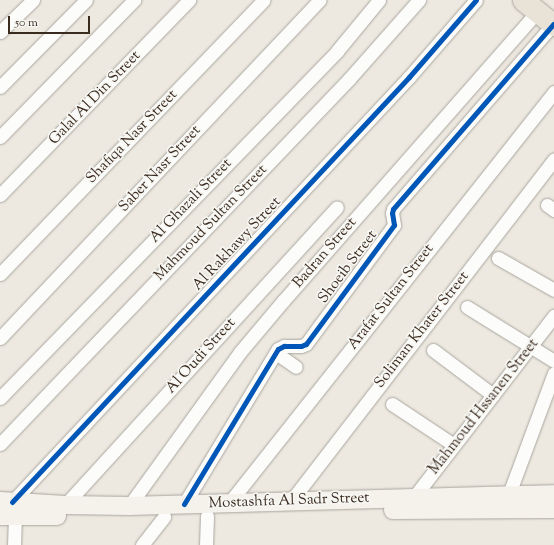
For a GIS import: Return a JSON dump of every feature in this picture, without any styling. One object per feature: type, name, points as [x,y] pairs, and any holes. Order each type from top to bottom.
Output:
[{"type":"main road","name":"Mostashfa Al Sadr Street","points":[[7,509],[65,506],[129,506],[509,494],[554,494]]},
{"type":"main road","name":"Mostashfa Al Sadr Street","points":[[7,509],[164,517],[414,510],[554,509]]},
{"type":"street","points":[[0,32],[33,0]]},
{"type":"street","points":[[0,87],[86,0]]},
{"type":"street","points":[[0,137],[134,0]]},
{"type":"street","name":"Galal Al Din Street","points":[[0,195],[189,0]]},
{"type":"street","name":"Shafiqa Nasr Street","points":[[0,274],[264,0]]},
{"type":"street","name":"Saber Nasr Street","points":[[0,338],[320,0]]},
{"type":"street","name":"Al Ghazali Street","points":[[0,398],[337,51],[379,0]]},
{"type":"street","name":"Mahmoud Sultan Street","points":[[0,444],[349,79],[420,0]]},
{"type":"street","name":"Al Rakhawy Street","points":[[7,509],[409,77],[476,0]]},
{"type":"street","name":"Shoeib Street","points":[[276,353],[281,347],[301,346],[306,344],[394,225],[392,213],[393,209],[542,15]]},
{"type":"street","name":"Badran Street","points":[[129,506],[240,352],[282,301],[542,15]]},
{"type":"street","name":"Arafat Sultan Street","points":[[229,503],[554,92]]},
{"type":"street","name":"Soliman Khater Street","points":[[291,501],[554,160]]},
{"type":"street","name":"Al Oudi Street","points":[[65,506],[337,207]]},
{"type":"street","points":[[498,258],[554,290]]},
{"type":"street","points":[[467,307],[554,360]]},
{"type":"street","name":"Mahmoud Hssanen Street","points":[[414,497],[554,316]]},
{"type":"street","points":[[433,350],[493,395]]},
{"type":"street","points":[[184,504],[276,353],[296,367]]},
{"type":"street","points":[[509,494],[554,373]]},
{"type":"street","points":[[392,404],[454,445]]},
{"type":"street","points":[[7,509],[14,545]]},
{"type":"street","points":[[206,545],[207,516]]},
{"type":"street","points":[[142,545],[164,517]]},
{"type":"cycle path","points":[[12,502],[409,77],[476,0]]},
{"type":"cycle path","points":[[184,504],[278,349],[284,346],[301,346],[306,344],[394,225],[392,213],[393,209],[553,24]]}]
